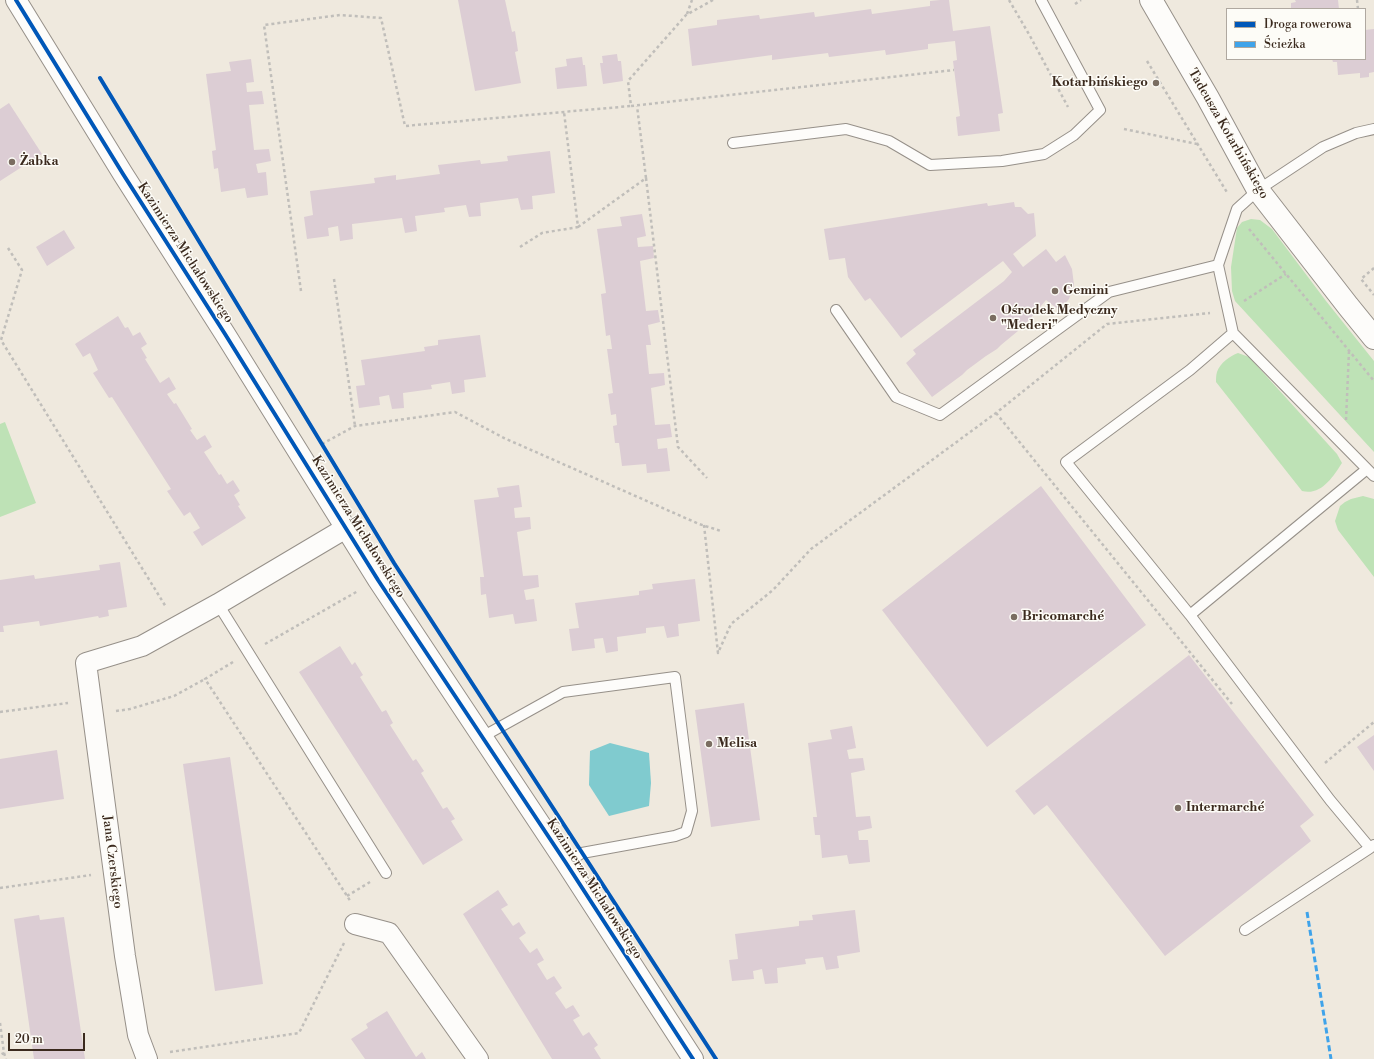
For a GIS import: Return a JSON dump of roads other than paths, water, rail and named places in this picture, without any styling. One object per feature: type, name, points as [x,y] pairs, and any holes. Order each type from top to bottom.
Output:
[{"type":"street","name":"Kazimierza Michałowskiego","points":[[16,0],[123,174],[225,334],[378,580],[566,862],[693,1059]]},
{"type":"street","name":"Tadeusza Kotarbińskiego","points":[[1151,0],[1208,98],[1258,190],[1374,338]]},
{"type":"street","points":[[218,604],[346,528]]},
{"type":"street","name":"Jana Czerskiego","points":[[146,1058],[138,1035],[125,956],[86,663],[142,646],[218,604]]},
{"type":"street","points":[[355,924],[389,933],[478,1059]]},
{"type":"lane","points":[[733,143],[846,129],[888,141],[930,165],[1002,161],[1044,154],[1074,135],[1100,110],[1041,0]]},
{"type":"lane","points":[[1190,615],[1370,473],[1234,333],[1218,265],[1237,209],[1258,190],[1323,146],[1356,133],[1374,129]]},
{"type":"lane","points":[[836,310],[896,397],[940,415],[1109,292],[1218,265]]},
{"type":"lane","points":[[1234,333],[1190,370],[1066,462],[1190,615],[1330,800],[1372,846],[1245,930]]},
{"type":"lane","points":[[218,604],[386,874]]},
{"type":"lane","points":[[482,737],[563,692],[675,677],[692,811],[686,832],[675,836],[582,853],[566,862]]},
{"type":"water","points":[[610,743],[649,753],[651,783],[649,806],[609,816],[589,785],[590,751]]},
{"type":"place","name":"Kotarbińskiego","points":[[1156,83]]},
{"type":"place","name":"Żabka","points":[[12,162]]},
{"type":"place","name":"Gemini","points":[[1055,291]]},
{"type":"place","name":"Ośrodek Medyczny \"Mederi\"","points":[[993,318]]},
{"type":"place","name":"Bricomarché","points":[[1014,617]]},
{"type":"place","name":"Melisa","points":[[709,744]]},
{"type":"place","name":"Intermarché","points":[[1178,808]]}]
